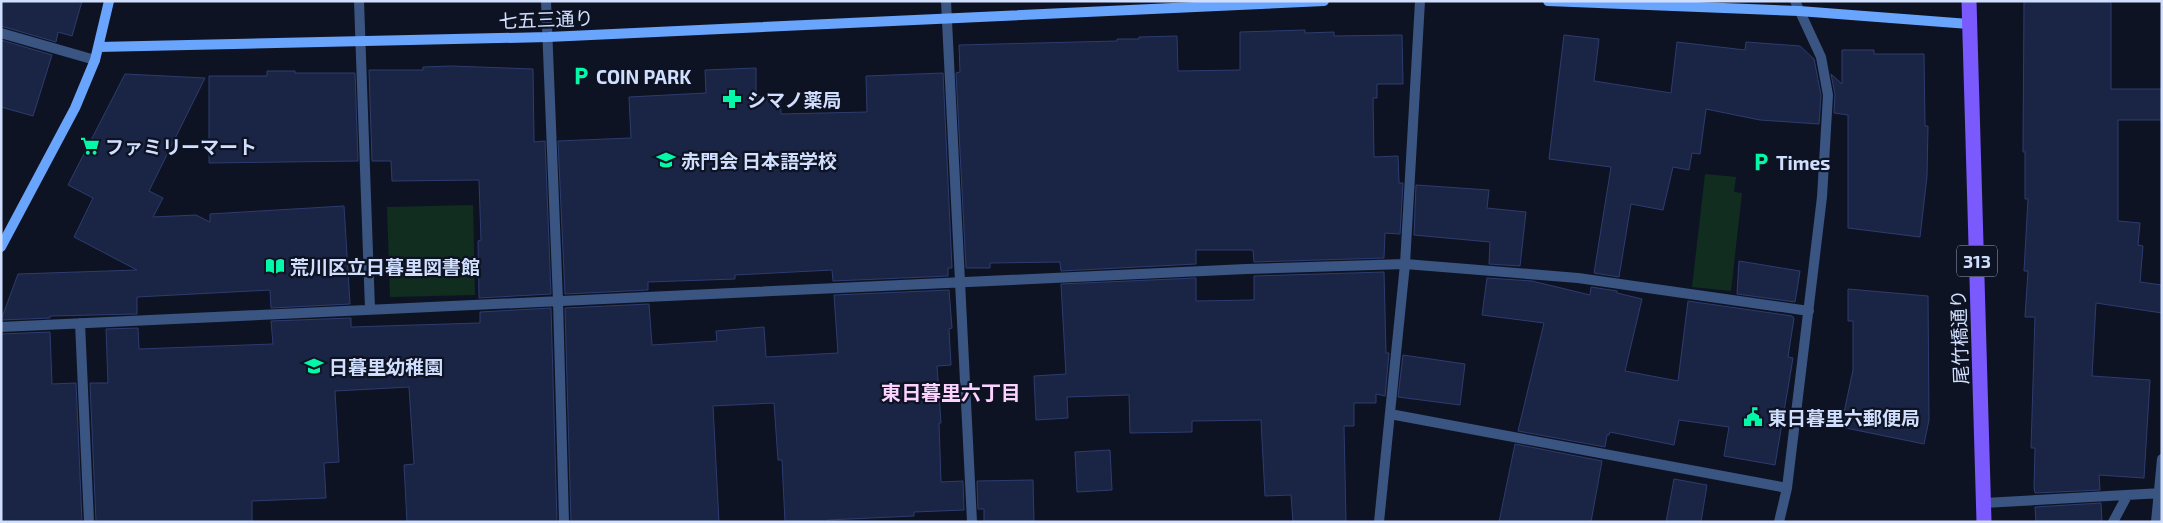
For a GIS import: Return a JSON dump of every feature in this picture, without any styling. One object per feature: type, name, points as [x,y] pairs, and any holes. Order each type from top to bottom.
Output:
[{"type":"main road","name":"尾竹橋通り","points":[[1969,1],[1984,522]]},
{"type":"street","points":[[1,247],[75,108],[95,60],[109,1]]},
{"type":"street","points":[[359,1],[370,309]]},
{"type":"street","points":[[546,1],[558,301],[564,522]]},
{"type":"street","points":[[946,1],[972,522]]},
{"type":"street","name":"七五三通り","points":[[98,47],[548,37],[1324,1]]},
{"type":"street","points":[[1379,522],[1405,264],[1420,1]]},
{"type":"street","points":[[1548,1],[1797,6],[1969,24]]},
{"type":"street","points":[[1779,522],[1787,488],[1822,197],[1827,136],[1828,95],[1821,57],[1797,6]]},
{"type":"street","points":[[1,33],[95,60]]},
{"type":"street","points":[[1,327],[1246,269],[1405,264],[1578,278],[1809,311]]},
{"type":"street","points":[[80,323],[89,522]]},
{"type":"street","points":[[1390,414],[1787,488]]},
{"type":"street","points":[[2156,522],[2162,460]]},
{"type":"street","points":[[1984,503],[2160,493]]},
{"type":"street","points":[[2113,522],[2127,496]]},
{"type":"green space","points":[[1705,174],[1736,177],[1734,192],[1742,193],[1731,291],[1692,287]]},
{"type":"green space","points":[[473,205],[475,295],[390,297],[387,207]]},
{"type":"building","points":[[1,1],[82,1],[72,36],[58,32],[56,42],[1,26]]},
{"type":"building","points":[[2024,1],[2111,1],[2111,89],[2162,89],[2162,120],[2118,120],[2118,221],[2140,223],[2138,245],[2143,246],[2140,282],[2162,285],[2162,313],[2096,303],[2092,376],[2150,380],[2144,478],[2099,475],[2100,490],[2035,493],[2034,488],[2035,448],[2031,448],[2035,317],[2025,317],[2028,271],[2024,271],[2028,199],[2025,199],[2025,152],[2023,152]]},
{"type":"building","points":[[1305,30],[1305,33],[1334,32],[1334,36],[1402,35],[1403,84],[1377,84],[1377,98],[1373,98],[1374,157],[1398,156],[1399,183],[1403,183],[1400,234],[1385,233],[1384,258],[1254,262],[1253,250],[1196,250],[1196,264],[1061,271],[1060,262],[990,263],[990,268],[966,268],[956,73],[960,72],[959,45],[1117,41],[1117,39],[1139,39],[1139,37],[1177,36],[1178,71],[1240,70],[1240,32]]},
{"type":"building","points":[[1564,35],[1599,39],[1594,81],[1671,93],[1677,42],[1745,50],[1746,42],[1800,46],[1814,59],[1821,95],[1819,124],[1760,120],[1706,109],[1700,154],[1692,153],[1689,170],[1673,167],[1663,210],[1631,204],[1619,277],[1594,273],[1611,167],[1549,159]]},
{"type":"building","points":[[1,40],[52,55],[33,116],[1,107]]},
{"type":"building","points":[[1842,50],[1874,50],[1874,54],[1924,54],[1925,126],[1928,126],[1927,176],[1920,237],[1848,228],[1848,115],[1834,113],[1835,94],[1831,74],[1842,84]]},
{"type":"building","points":[[452,66],[533,69],[534,142],[545,141],[551,294],[479,298],[478,241],[481,240],[479,180],[392,181],[391,161],[372,161],[369,70],[423,70],[423,67]]},
{"type":"building","points":[[756,68],[756,97],[780,96],[781,114],[867,112],[866,76],[943,73],[952,268],[948,268],[948,276],[833,281],[832,270],[735,275],[735,279],[648,282],[648,290],[565,294],[558,141],[631,138],[629,97],[706,93],[705,70]]},
{"type":"building","points":[[267,71],[355,73],[358,161],[209,163],[209,76],[267,76]]},
{"type":"building","points":[[125,74],[205,78],[149,191],[163,198],[153,217],[196,215],[210,222],[210,214],[344,206],[350,304],[271,308],[270,290],[137,297],[137,314],[50,316],[50,318],[1,320],[18,274],[137,270],[74,237],[93,198],[68,185]]},
{"type":"building","points":[[1416,185],[1489,190],[1487,208],[1526,212],[1520,266],[1489,264],[1490,242],[1414,235]]},
{"type":"building","points":[[1739,261],[1800,271],[1795,302],[1737,294]]},
{"type":"building","points":[[1384,272],[1386,353],[1389,353],[1385,396],[1376,394],[1376,403],[1354,403],[1354,426],[1344,426],[1346,522],[1293,522],[1291,495],[1265,496],[1261,420],[1192,421],[1192,432],[1130,433],[1129,395],[1067,397],[1068,418],[1036,420],[1034,376],[1066,374],[1061,284],[1196,278],[1196,301],[1254,300],[1254,276]]},
{"type":"building","points":[[1487,278],[1532,281],[1590,295],[1591,287],[1617,291],[1617,293],[1642,299],[1625,371],[1678,381],[1688,301],[1792,316],[1794,318],[1788,357],[1793,358],[1775,465],[1724,456],[1729,427],[1679,420],[1674,445],[1610,432],[1607,435],[1605,447],[1518,431],[1544,323],[1482,315]]},
{"type":"building","points":[[1848,289],[1928,296],[1929,420],[1924,444],[1841,427],[1853,370],[1853,321],[1848,321]]},
{"type":"building","points":[[949,290],[952,328],[949,329],[951,365],[937,366],[941,423],[939,423],[941,482],[963,481],[964,510],[914,512],[914,516],[828,520],[828,522],[785,522],[782,460],[778,460],[774,403],[713,406],[719,522],[571,522],[565,308],[649,304],[652,345],[717,341],[716,331],[764,327],[766,357],[838,353],[834,295]]},
{"type":"building","points":[[551,308],[557,522],[407,522],[404,465],[414,464],[409,387],[335,391],[339,462],[324,463],[326,498],[252,501],[252,522],[96,522],[90,383],[108,383],[106,329],[138,328],[139,349],[273,344],[271,321],[351,318],[351,327],[480,323],[480,312]]},
{"type":"building","points":[[50,332],[52,384],[76,383],[82,522],[1,522],[1,334]]},
{"type":"building","points":[[1403,355],[1465,364],[1460,405],[1398,397]]},
{"type":"building","points":[[1515,444],[1602,461],[1591,522],[1499,522]]},
{"type":"building","points":[[1110,450],[1112,490],[1077,492],[1075,452]]},
{"type":"building","points":[[1674,479],[1707,485],[1701,522],[1666,522]]},
{"type":"building","points":[[1033,480],[1034,522],[984,522],[984,509],[978,509],[977,481]]},
{"type":"building","points":[[2101,503],[2102,522],[2036,522],[2035,507]]},
{"type":"place","name":"COIN PARK","points":[[581,76]]},
{"type":"place","name":"シマノ薬局","points":[[732,99]]},
{"type":"place","name":"ファミリーマート","points":[[90,146]]},
{"type":"place","name":"赤門会 日本語学校","points":[[666,160]]},
{"type":"place","name":"Times","points":[[1761,162]]},
{"type":"place","name":"荒川区立日暮里図書館","points":[[275,266]]},
{"type":"place","name":"日暮里幼稚園","points":[[314,366]]},
{"type":"place","name":"東日暮里六郵便局","points":[[1753,417]]},
{"type":"district","name":"東日暮里六丁目","points":[[951,392]]}]
